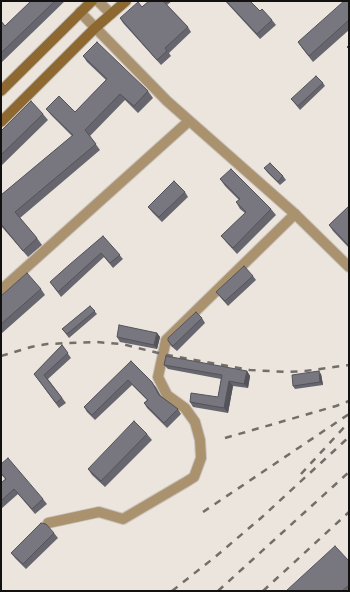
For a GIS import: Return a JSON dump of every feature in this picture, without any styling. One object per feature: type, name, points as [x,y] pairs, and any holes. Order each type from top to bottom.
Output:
[{"type":"main road","points":[[1,91],[92,1]]},
{"type":"main road","points":[[1,122],[95,28],[126,1]]},
{"type":"street","points":[[98,1],[111,14]]},
{"type":"street","points":[[80,12],[148,83],[295,214],[349,268]]},
{"type":"street","points":[[1,290],[189,121]]},
{"type":"street","points":[[48,523],[99,512],[123,519],[194,477],[201,458],[200,440],[195,422],[185,408],[167,395],[158,377],[166,340],[295,214]]},
{"type":"building","points":[[31,1],[55,1],[1,53],[1,21],[5,26]]},
{"type":"building","points":[[149,1],[163,1],[188,27],[165,48],[167,51],[157,60],[120,18],[138,2],[142,7]]},
{"type":"building","points":[[226,1],[250,1],[260,11],[262,9],[272,20],[257,34]]},
{"type":"building","points":[[344,1],[349,1],[349,20],[309,56],[298,42]]},
{"type":"building","points":[[97,42],[148,91],[134,106],[120,94],[85,130],[96,144],[15,212],[37,238],[23,251],[1,224],[1,195],[73,135],[46,109],[59,96],[75,112],[107,79],[83,56]]},
{"type":"building","points":[[316,76],[323,83],[298,106],[291,99]]},
{"type":"building","points":[[31,101],[43,114],[1,155],[1,131]]},
{"type":"building","points":[[270,163],[283,176],[278,182],[264,168]]},
{"type":"building","points":[[231,169],[271,209],[233,248],[221,236],[246,212],[236,202],[240,199],[220,179]]},
{"type":"building","points":[[174,181],[185,192],[159,217],[148,207]]},
{"type":"building","points":[[349,206],[349,246],[329,225]]},
{"type":"building","points":[[103,236],[120,255],[110,263],[101,253],[58,292],[50,282]]},
{"type":"building","points":[[244,266],[253,276],[225,301],[216,292]]},
{"type":"building","points":[[27,273],[41,289],[1,324],[1,296]]},
{"type":"building","points":[[90,306],[95,311],[67,334],[62,329]]},
{"type":"building","points":[[196,312],[202,318],[173,346],[168,341],[168,338]]},
{"type":"building","points":[[119,325],[157,333],[154,345],[117,337]]},
{"type":"building","points":[[62,345],[68,353],[44,375],[62,398],[56,403],[34,374]]},
{"type":"building","points":[[166,356],[247,371],[244,384],[229,381],[224,408],[190,402],[191,393],[218,397],[222,375],[164,365]]},
{"type":"building","points":[[131,361],[152,382],[159,395],[178,409],[164,423],[144,403],[148,400],[128,380],[92,415],[84,407]]},
{"type":"building","points":[[319,371],[320,382],[293,386],[292,375]]},
{"type":"building","points":[[134,421],[147,434],[101,481],[88,469]]},
{"type":"building","points":[[8,458],[43,499],[32,509],[14,489],[1,501],[1,483],[6,479],[1,473],[1,464]]},
{"type":"building","points":[[41,523],[46,524],[54,533],[23,564],[11,553]]},
{"type":"building","points":[[335,546],[349,561],[349,585],[342,591],[286,591]]},
{"type":"railway","points":[[1,356],[47,344],[96,342],[122,344],[162,354],[250,370],[286,372],[349,365]]},
{"type":"railway","points":[[225,438],[349,401]]},
{"type":"railway","points":[[203,512],[349,414]]},
{"type":"railway","points":[[301,474],[349,422]]},
{"type":"railway","points":[[172,591],[261,518],[349,437]]},
{"type":"railway","points":[[218,591],[349,472]]},
{"type":"railway","points":[[263,591],[349,512]]}]
